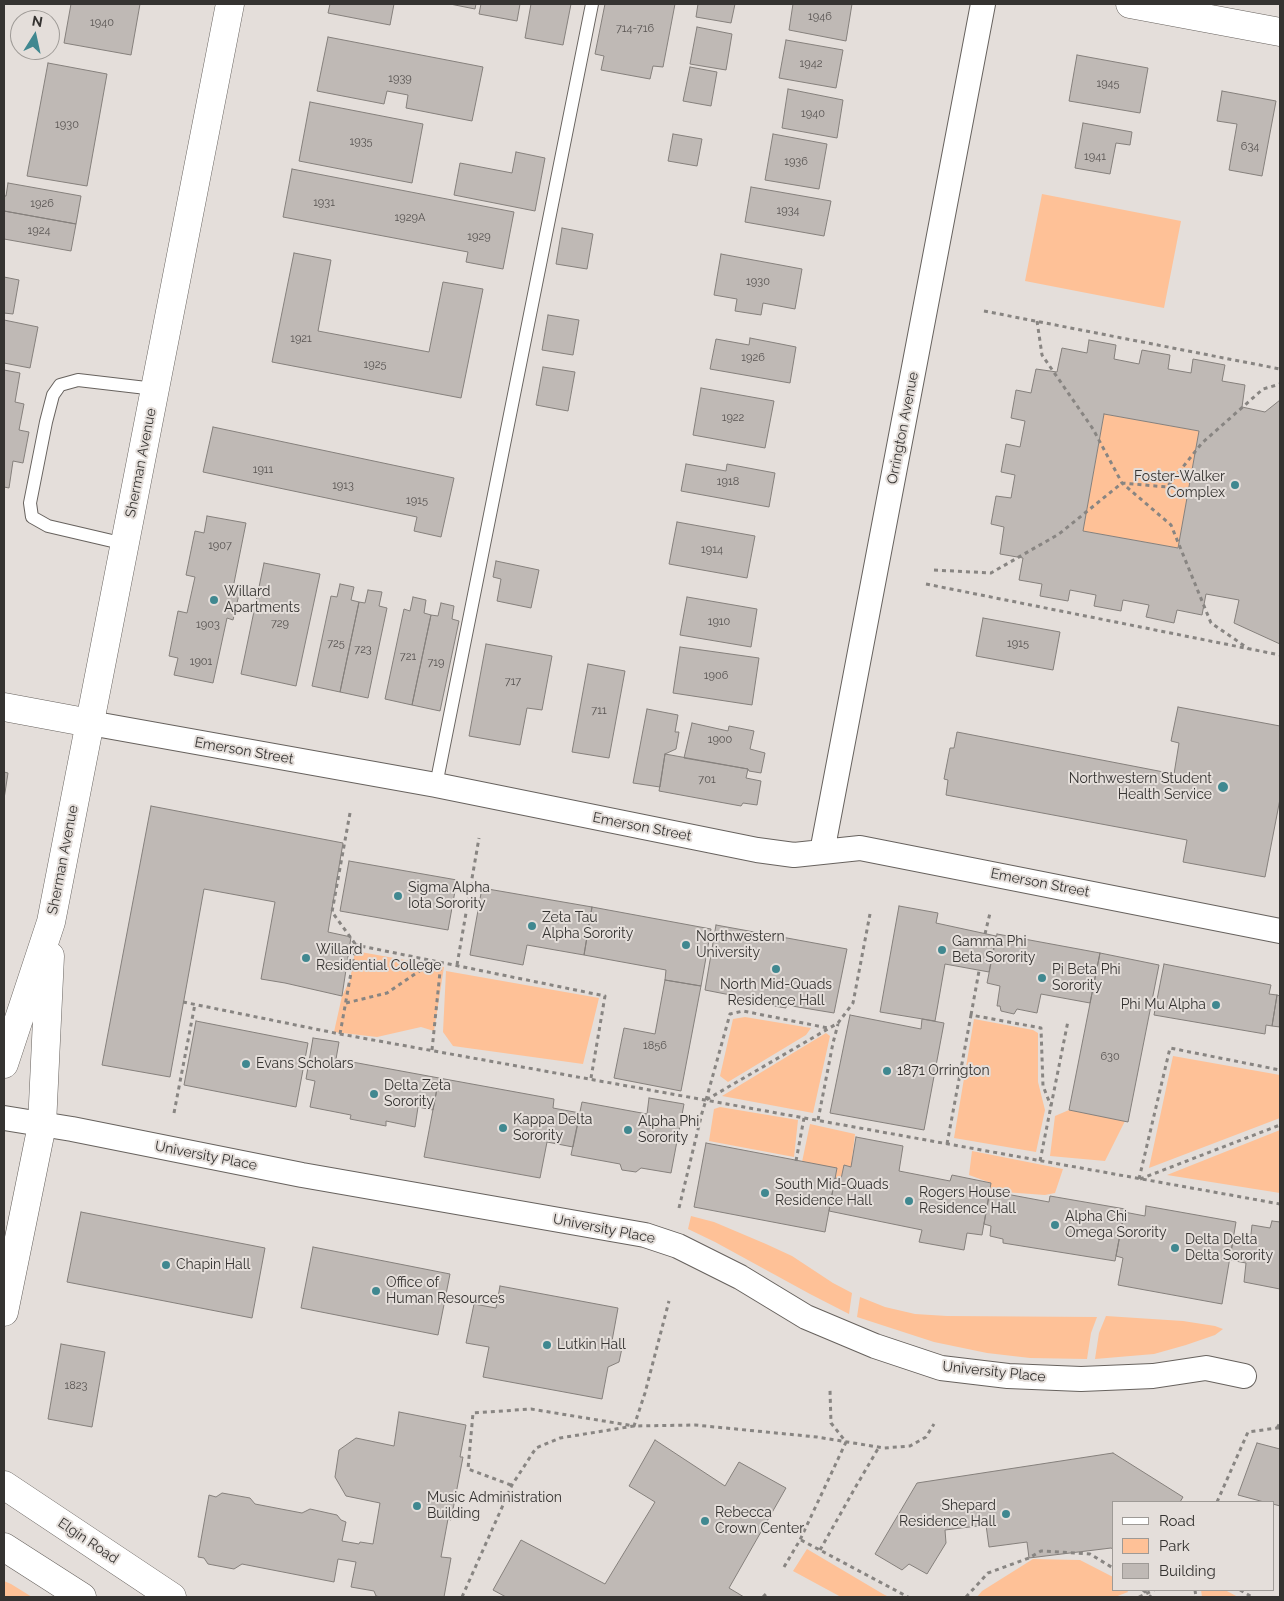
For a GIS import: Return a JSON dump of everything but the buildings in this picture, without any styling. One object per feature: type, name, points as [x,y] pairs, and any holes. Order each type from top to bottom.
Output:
[{"type":"street","name":"Sherman Avenue","points":[[4,1064],[51,922],[230,4]]},
{"type":"street","name":"Orrington Avenue","points":[[822,852],[984,4]]},
{"type":"street","points":[[1130,4],[1280,32]]},
{"type":"street","name":"Emerson Street","points":[[4,707],[436,785],[757,850],[794,855],[860,848],[1280,931]]},
{"type":"street","name":"Sherman Avenue","points":[[4,1312],[42,1125],[51,922]]},
{"type":"street","name":"University Place","points":[[4,1118],[72,1129],[302,1174],[645,1235],[678,1246],[731,1273],[806,1317],[875,1346],[941,1368],[1008,1376],[1081,1379],[1153,1376],[1206,1368],[1244,1376]]},
{"type":"street","name":"Elgin Road","points":[[4,1485],[172,1597]]},
{"type":"street","points":[[4,1547],[82,1597]]},
{"type":"lane","points":[[436,785],[592,4]]},
{"type":"lane","points":[[125,544],[48,526],[32,516],[30,503],[46,422],[53,395],[60,385],[78,380],[155,389]]},
{"type":"path","points":[[984,311],[1280,369]]},
{"type":"path","points":[[1037,321],[1042,355],[1092,429],[1122,483],[1171,525],[1211,623],[1249,649]]},
{"type":"path","points":[[934,570],[991,573],[1059,534],[1122,483],[1167,488],[1202,443],[1263,390],[1280,384]]},
{"type":"path","points":[[926,584],[1280,655]]},
{"type":"path","points":[[350,813],[332,912],[356,945],[605,996],[591,1078]]},
{"type":"path","points":[[456,966],[479,838]]},
{"type":"path","points":[[985,934],[990,913]]},
{"type":"path","points":[[706,1100],[838,1023],[853,1003],[870,914]]},
{"type":"path","points":[[340,1034],[356,945]]},
{"type":"path","points":[[346,1003],[387,993],[434,961]]},
{"type":"path","points":[[432,1050],[440,962]]},
{"type":"path","points":[[947,1144],[979,970]]},
{"type":"path","points":[[184,1002],[340,1034],[1280,1204]]},
{"type":"path","points":[[174,1113],[195,1004]]},
{"type":"path","points":[[679,1208],[702,1114],[730,1014],[743,1011],[829,1029]]},
{"type":"path","points":[[972,1015],[1041,1028],[1043,1086],[1051,1106]]},
{"type":"path","points":[[1040,1161],[1068,1021]]},
{"type":"path","points":[[818,1120],[838,1023]]},
{"type":"path","points":[[1139,1179],[1170,1048],[1280,1070]]},
{"type":"path","points":[[796,1160],[804,1118]]},
{"type":"path","points":[[1139,1179],[1280,1125]]},
{"type":"path","points":[[634,1426],[645,1393],[669,1300]]},
{"type":"path","points":[[830,1390],[831,1423],[846,1442]]},
{"type":"path","points":[[512,1485],[468,1469],[474,1413],[531,1409],[634,1426]]},
{"type":"path","points":[[1217,1501],[1248,1432],[1279,1428],[1280,1423]]},
{"type":"path","points":[[462,1597],[512,1485],[536,1448],[560,1438],[634,1426],[695,1425],[808,1436],[879,1447],[910,1446],[926,1438],[934,1424]]},
{"type":"path","points":[[784,1567],[800,1540],[846,1442]]},
{"type":"path","points":[[820,1550],[879,1447]]},
{"type":"path","points":[[800,1540],[908,1597]]},
{"type":"path","points":[[966,1597],[988,1573],[1029,1558],[1041,1551],[1090,1554],[1112,1567]]},
{"type":"path","points":[[1144,1591],[1151,1597]]},
{"type":"path","points":[[1139,1597],[1152,1591]]},
{"type":"green space","points":[[1042,194],[1181,221],[1164,308],[1025,281]]},
{"type":"green space","points":[[1104,414],[1199,431],[1178,548],[1083,531]]},
{"type":"green space","points":[[355,951],[444,967],[434,1031],[421,1027],[377,1037],[334,1032],[342,996],[350,980]]},
{"type":"green space","points":[[446,971],[599,998],[583,1064],[453,1046],[443,1032]]},
{"type":"green space","points":[[745,1017],[811,1028],[806,1035],[728,1082],[720,1076],[733,1019]]},
{"type":"green space","points":[[974,1019],[1033,1030],[1038,1033],[1038,1082],[1045,1110],[1036,1152],[954,1138]]},
{"type":"green space","points":[[826,1033],[830,1036],[813,1113],[722,1096]]},
{"type":"green space","points":[[1173,1056],[1280,1075],[1280,1118],[1149,1168]]},
{"type":"green space","points":[[720,1107],[798,1120],[794,1157],[709,1141],[714,1109]]},
{"type":"green space","points":[[1069,1110],[1125,1121],[1105,1161],[1050,1156],[1055,1116]]},
{"type":"green space","points":[[810,1124],[855,1134],[851,1167],[844,1165],[841,1179],[835,1178],[837,1169],[802,1162]]},
{"type":"green space","points":[[1280,1130],[1280,1193],[1167,1175]]},
{"type":"green space","points":[[972,1151],[1063,1169],[1055,1193],[1045,1195],[990,1191],[991,1183],[969,1175]]},
{"type":"green space","points":[[691,1216],[714,1222],[792,1256],[852,1293],[849,1314],[688,1229]]},
{"type":"green space","points":[[860,1297],[885,1307],[915,1314],[1097,1317],[1091,1333],[1087,1359],[1030,1358],[987,1353],[934,1342],[857,1317]]},
{"type":"green space","points":[[1106,1316],[1183,1321],[1223,1329],[1215,1335],[1154,1354],[1095,1359],[1099,1333]]},
{"type":"green space","points":[[807,1549],[889,1597],[841,1597],[793,1571]]},
{"type":"green space","points":[[1033,1559],[1080,1560],[1112,1576],[1112,1591],[1128,1592],[1115,1597],[977,1597],[982,1591]]},
{"type":"green space","points":[[4,1581],[11,1584],[32,1597],[4,1597]]},
{"type":"green space","points":[[1201,1591],[1227,1591],[1238,1597],[1202,1597]]},
{"type":"place","name":"Foster-Walker Complex","points":[[1235,485]]},
{"type":"place","name":"Willard Apartments","points":[[214,600]]},
{"type":"place","name":"Northwestern Student Health Service","points":[[1223,787]]},
{"type":"place","name":"Sigma Alpha Iota Sorority","points":[[398,896]]},
{"type":"place","name":"Zeta Tau Alpha Sorority","points":[[532,926]]},
{"type":"place","name":"Northwestern University","points":[[686,945]]},
{"type":"place","name":"Gamma Phi Beta Sorority","points":[[942,950]]},
{"type":"place","name":"Willard Residential College","points":[[306,958]]},
{"type":"place","name":"North Mid-Quads Residence Hall","points":[[776,969]]},
{"type":"place","name":"Pi Beta Phi Sorority","points":[[1042,978]]},
{"type":"place","name":"Phi Mu Alpha","points":[[1216,1005]]},
{"type":"place","name":"Evans Scholars","points":[[246,1064]]},
{"type":"place","name":"1871 Orrington","points":[[887,1071]]},
{"type":"place","name":"Delta Zeta Sorority","points":[[374,1094]]},
{"type":"place","name":"Kappa Delta Sorority","points":[[503,1128]]},
{"type":"place","name":"Alpha Phi Sorority","points":[[628,1130]]},
{"type":"place","name":"South Mid-Quads Residence Hall","points":[[765,1193]]},
{"type":"place","name":"Rogers House Residence Hall","points":[[909,1201]]},
{"type":"place","name":"Alpha Chi Omega Sorority","points":[[1055,1225]]},
{"type":"place","name":"Delta Delta Delta Sorority","points":[[1175,1248]]},
{"type":"place","name":"Chapin Hall","points":[[166,1265]]},
{"type":"place","name":"Office of Human Resources","points":[[376,1291]]},
{"type":"place","name":"Lutkin Hall","points":[[547,1345]]},
{"type":"place","name":"Music Administration Building","points":[[417,1506]]},
{"type":"place","name":"Shepard Residence Hall","points":[[1006,1514]]},
{"type":"place","name":"Rebecca Crown Center","points":[[705,1521]]}]
